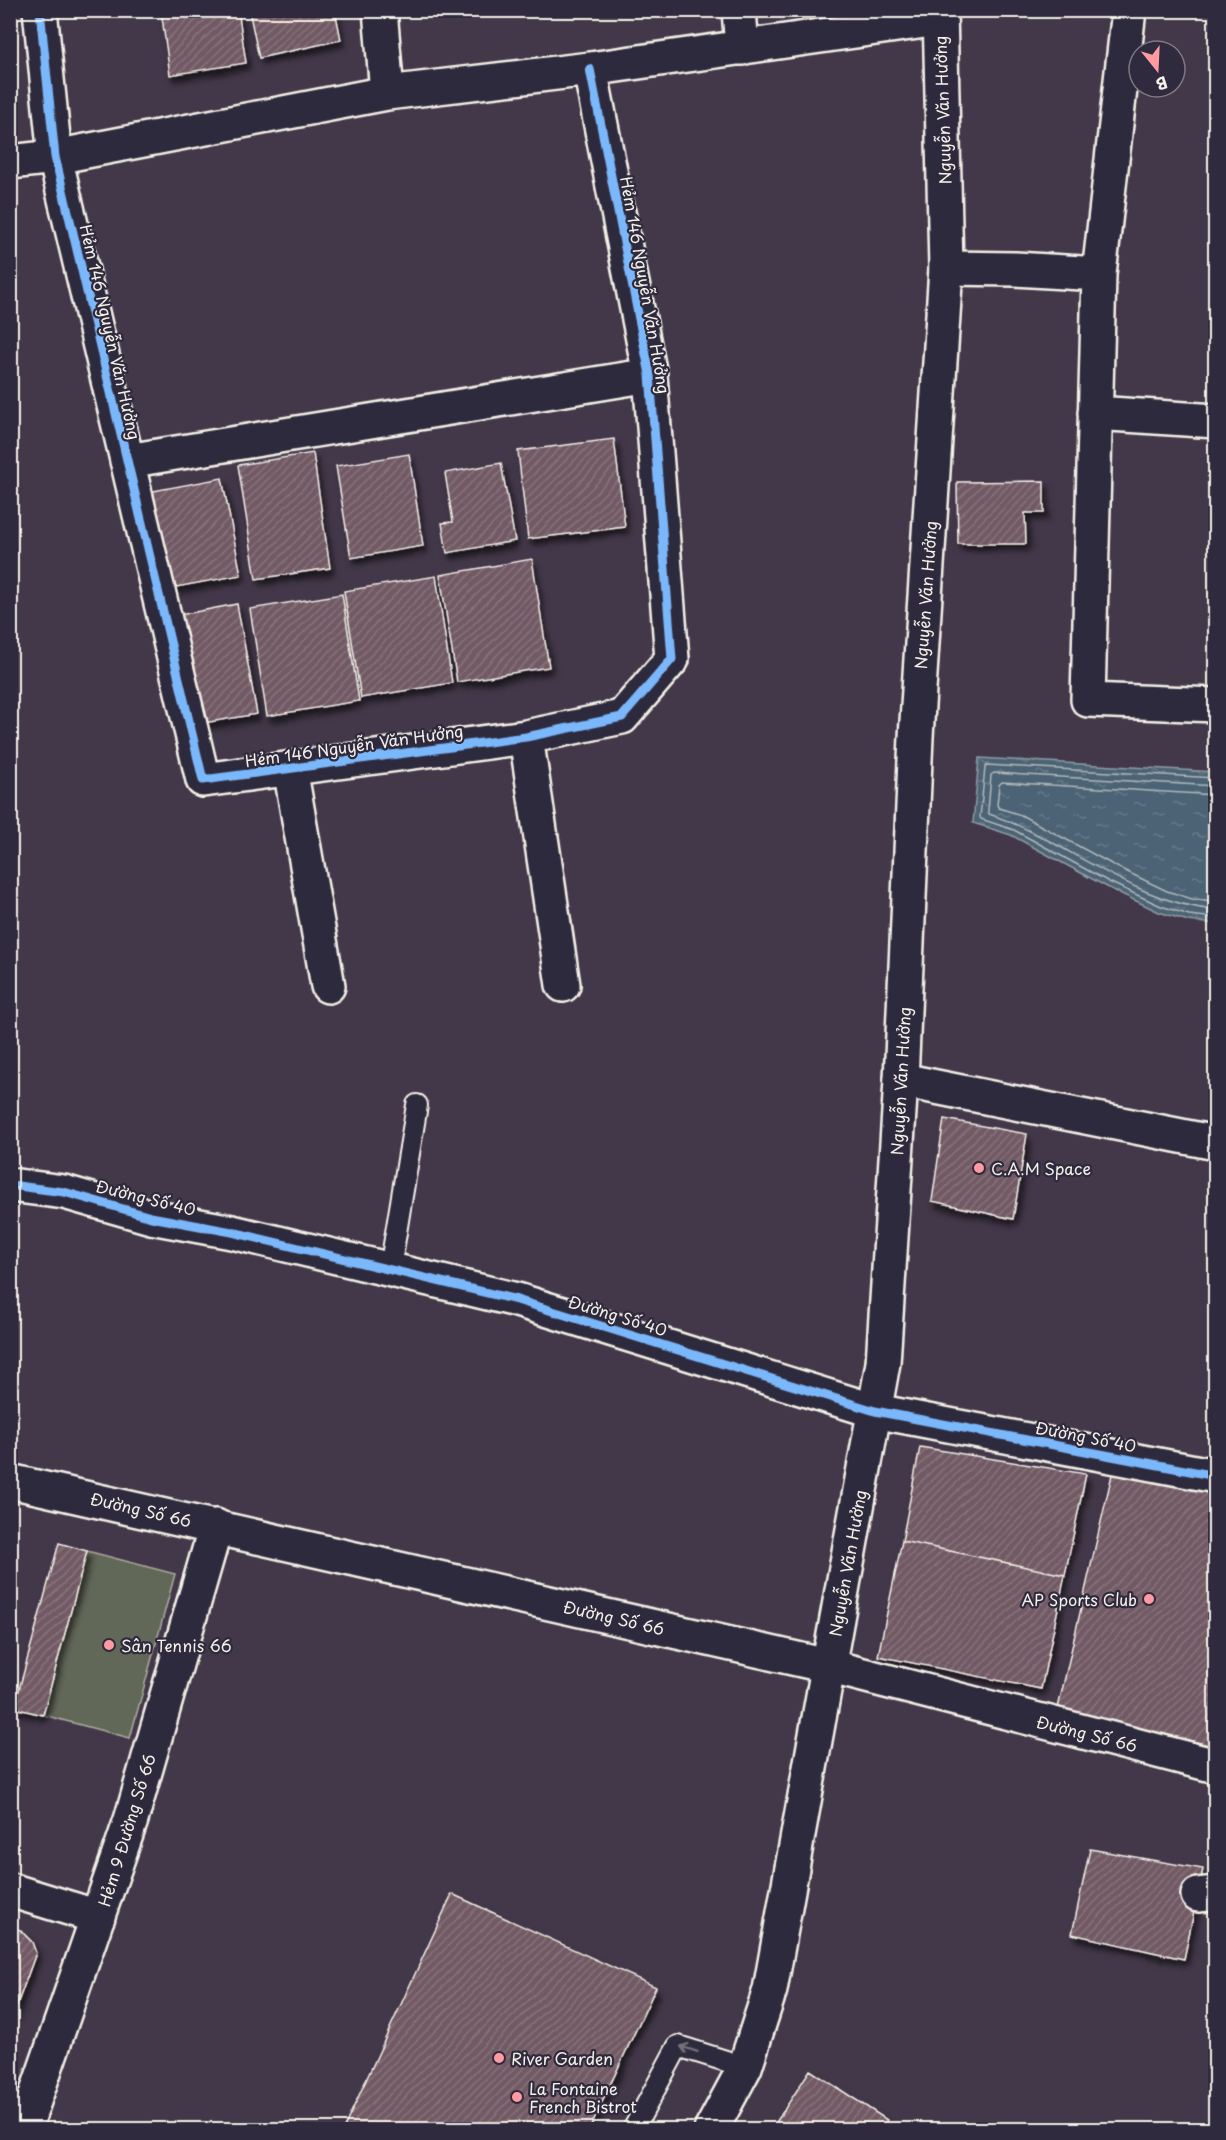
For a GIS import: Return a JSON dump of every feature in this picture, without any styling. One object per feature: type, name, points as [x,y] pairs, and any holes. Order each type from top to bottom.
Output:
[{"type":"street","name":"Hẻm 146 Nguyễn Văn Hưởng","points":[[40,10],[55,157],[203,780],[526,737],[622,717],[672,659],[650,375],[590,69]]},
{"type":"street","points":[[380,10],[387,93]]},
{"type":"street","points":[[739,10],[742,48]]},
{"type":"street","points":[[1129,10],[1099,274],[1088,700],[1215,705]]},
{"type":"street","points":[[10,162],[55,157],[387,93],[742,48],[939,15]]},
{"type":"street","name":"Nguyễn Văn Hưởng","points":[[711,2130],[745,2067],[770,1990],[883,1364],[901,1080],[916,737],[946,268],[939,15]]},
{"type":"street","points":[[946,268],[1099,274]]},
{"type":"street","points":[[127,461],[650,375]]},
{"type":"street","points":[[1095,413],[1215,421]]},
{"type":"street","points":[[526,737],[563,984]]},
{"type":"street","points":[[290,768],[328,986]]},
{"type":"street","points":[[901,1080],[1215,1143]]},
{"type":"street","name":"Đường Số 40","points":[[10,1185],[64,1192],[151,1217],[232,1232],[517,1300],[875,1411],[1215,1476]]},
{"type":"street","name":"Đường Số 66","points":[[10,1480],[828,1666],[1215,1766]]},
{"type":"street","name":"Hẻm 9 Đường Số 66","points":[[24,2130],[131,1820],[216,1526]]},
{"type":"street","points":[[10,1890],[98,1917]]},
{"type":"lane","points":[[390,1269],[417,1105]]},
{"type":"lane","points":[[633,2130],[678,2046],[745,2067]]},
{"type":"green space","name":"Sân Tennis 66","points":[[87,1551],[175,1574],[130,1738],[43,1715]]},
{"type":"water","points":[[979,758],[1215,772],[1215,924],[1188,921],[1159,912],[1107,887],[1011,835],[973,823]]},
{"type":"building","points":[[161,10],[238,10],[246,63],[170,75]]},
{"type":"building","points":[[249,10],[335,10],[341,40],[259,58]]},
{"type":"building","points":[[614,439],[625,527],[528,539],[518,451]]},
{"type":"building","points":[[313,453],[330,568],[256,579],[238,465]]},
{"type":"building","points":[[409,454],[423,546],[351,558],[336,466]]},
{"type":"building","points":[[501,463],[515,541],[447,553],[442,523],[453,522],[445,473]]},
{"type":"building","points":[[222,478],[241,575],[171,588],[153,491]]},
{"type":"building","points":[[1044,481],[1044,513],[1025,513],[1026,544],[958,544],[957,482]]},
{"type":"building","points":[[532,559],[549,667],[457,682],[440,575]]},
{"type":"building","points":[[436,576],[452,683],[361,698],[344,591]]},
{"type":"building","points":[[342,594],[359,701],[267,716],[250,609]]},
{"type":"building","points":[[237,604],[257,714],[198,724],[179,615]]},
{"type":"building","name":"C.A.M Space","points":[[944,1119],[1027,1134],[1013,1219],[932,1201]]},
{"type":"building","points":[[920,1447],[1086,1474],[1065,1575],[902,1541]]},
{"type":"building","name":"AP Sports Club","points":[[1113,1470],[1216,1490],[1216,1747],[1058,1708]]},
{"type":"building","points":[[902,1541],[1065,1575],[1041,1689],[878,1656]]},
{"type":"building","points":[[59,1543],[87,1551],[43,1715],[14,1708]]},
{"type":"building","points":[[1090,1849],[1203,1869],[1184,1959],[1072,1934]]},
{"type":"building","name":"River Garden","points":[[452,1894],[656,1987],[589,2130],[343,2130]]},
{"type":"building","points":[[10,1927],[20,1930],[32,1942],[36,1953],[10,2024]]},
{"type":"building","points":[[810,2070],[887,2120],[881,2130],[777,2130],[773,2127]]},
{"type":"cycle path","points":[[40,10],[55,157],[203,780],[526,737],[622,717],[672,659],[650,375],[590,69]]},
{"type":"cycle path","points":[[10,1185],[64,1192],[151,1217],[232,1232],[517,1300],[875,1411],[1216,1476]]},
{"type":"place","name":"C.A.M Space","points":[[979,1168]]},
{"type":"place","name":"AP Sports Club","points":[[1149,1599]]},
{"type":"place","name":"Sân Tennis 66","points":[[109,1645]]},
{"type":"place","name":"River Garden","points":[[499,2058]]},
{"type":"place","name":"La Fontaine French Bistrot","points":[[517,2097]]}]
